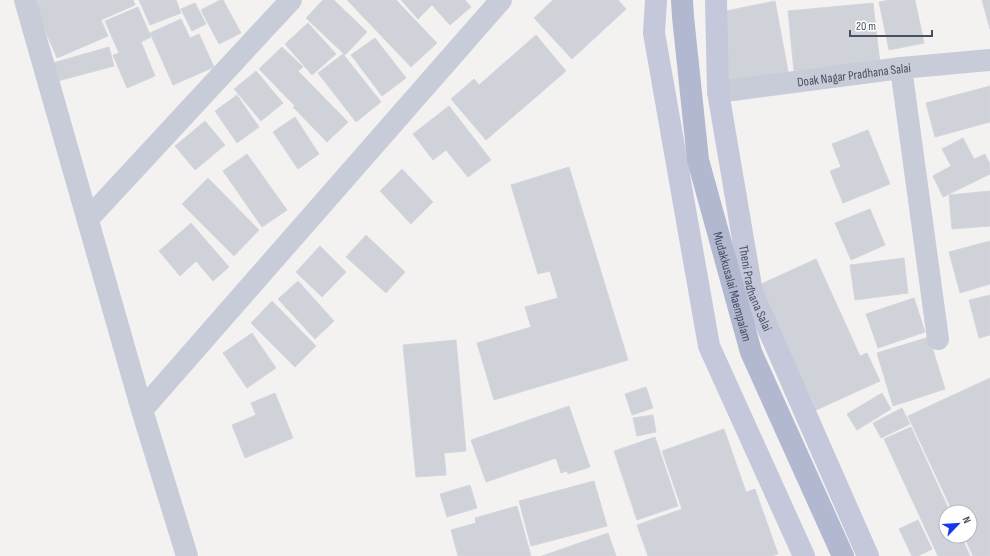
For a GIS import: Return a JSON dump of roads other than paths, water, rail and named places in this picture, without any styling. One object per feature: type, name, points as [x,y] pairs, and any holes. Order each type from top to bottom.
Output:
[{"type":"main road","points":[[656,0],[654,33],[708,346],[804,556]]},
{"type":"main road","name":"Mudakkusalai Maempalam","points":[[682,0],[698,160],[751,352],[843,556]]},
{"type":"main road","name":"Theni Pradhana Salai","points":[[716,0],[718,92],[752,292],[868,556]]},
{"type":"street","points":[[25,0],[142,410],[187,556]]},
{"type":"street","points":[[88,219],[291,0]]},
{"type":"street","points":[[142,410],[501,0]]},
{"type":"street","name":"Doak Nagar Pradhana Salai","points":[[718,92],[901,68],[990,60]]},
{"type":"street","points":[[901,68],[938,339]]}]
